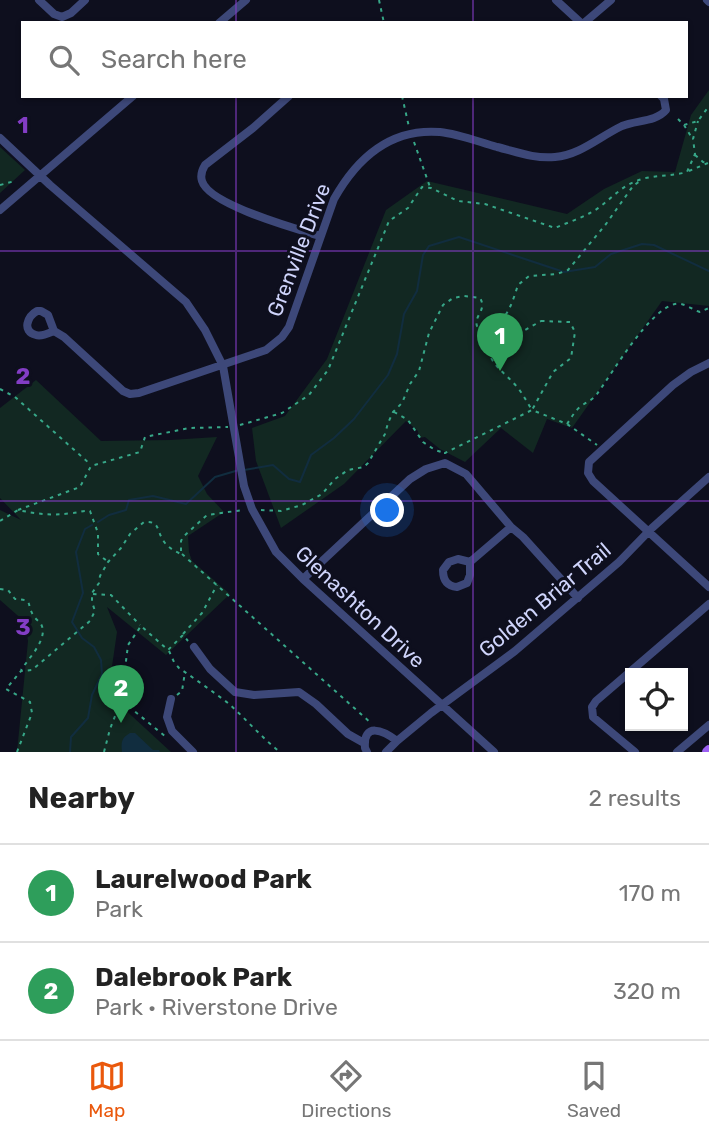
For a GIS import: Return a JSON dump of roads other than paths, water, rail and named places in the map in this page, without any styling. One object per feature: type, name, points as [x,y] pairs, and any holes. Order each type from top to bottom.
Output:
[{"type":"street","points":[[39,0],[54,14],[62,17],[71,13],[85,0]]},
{"type":"street","points":[[221,21],[246,0]]},
{"type":"street","points":[[556,0],[581,21]]},
{"type":"street","points":[[585,21],[611,0]]},
{"type":"street","points":[[0,210],[132,98]]},
{"type":"street","points":[[287,98],[205,165],[202,183],[223,202],[320,236]]},
{"type":"street","name":"Grenville Drive","points":[[54,331],[123,391],[130,394],[266,350],[282,337],[289,327],[334,199],[365,157],[381,145],[398,137],[439,132],[536,158],[557,157],[576,153],[624,125],[661,116],[666,110],[663,98]]},
{"type":"street","name":"Glenashton Drive","points":[[0,138],[186,302],[205,330],[223,366],[244,485],[252,509],[276,552],[494,752]]},
{"type":"street","points":[[709,363],[673,385],[589,463],[588,473],[593,481],[709,587]]},
{"type":"street","points":[[303,579],[410,479],[426,469],[445,463],[466,474],[578,597]]},
{"type":"street","name":"Golden Briar Trail","points":[[386,752],[441,705],[515,651],[619,562],[709,477]]},
{"type":"street","points":[[470,562],[512,527]]},
{"type":"street","points":[[635,752],[596,721],[592,707],[709,604]]},
{"type":"street","points":[[194,648],[210,669],[235,692],[254,695],[299,692],[317,704],[348,734],[364,743]]},
{"type":"street","points":[[171,699],[167,717],[172,731],[192,752]]},
{"type":"street","points":[[677,752],[709,725]]},
{"type":"street","points":[[368,752],[364,743],[365,737],[375,730],[382,731],[397,741]]},
{"type":"water","points":[[130,733],[135,733],[153,750],[160,752],[122,752],[122,741]]},
{"type":"waterway","points":[[244,470],[273,465],[289,479],[300,482],[311,455],[354,419],[388,375],[397,354],[404,314],[417,291],[423,255],[429,246],[459,237],[564,272],[595,267],[611,254],[642,244],[654,245],[709,271]]},
{"type":"waterway","points":[[98,522],[109,515],[126,510],[129,500],[153,496],[186,504],[215,477],[239,470]]},
{"type":"waterway","points":[[70,752],[71,737],[88,718],[92,695],[102,674],[101,660],[94,647],[82,638],[72,622],[83,593],[76,552],[85,529],[92,525]]},
{"type":"place","name":"Laurelwood Park","points":[[500,371]]},
{"type":"place","name":"Dalebrook Park","points":[[121,723]]}]
